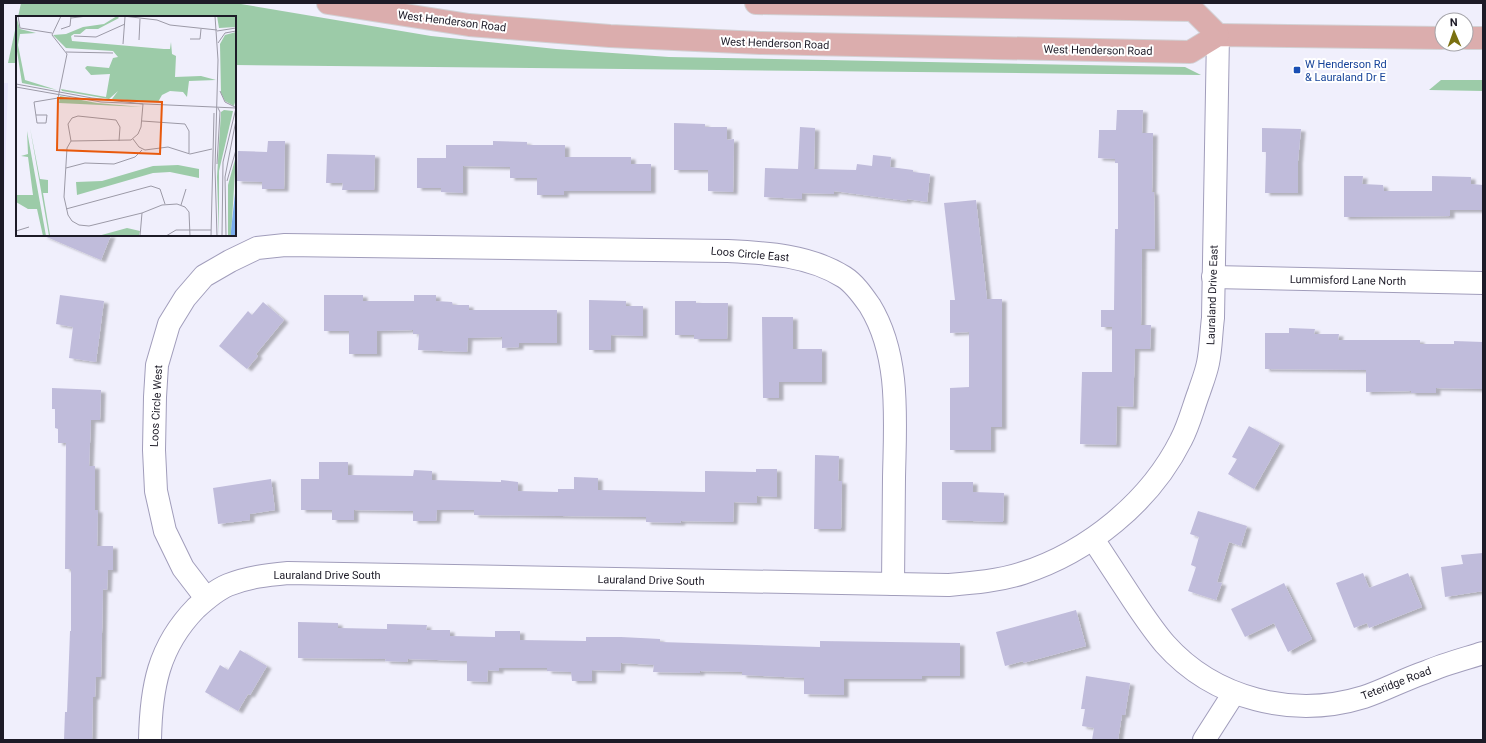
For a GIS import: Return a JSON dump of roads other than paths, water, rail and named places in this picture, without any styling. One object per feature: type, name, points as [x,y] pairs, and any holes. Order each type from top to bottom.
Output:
[{"type":"main road","name":"West Henderson Road","points":[[328,3],[469,25],[610,36],[760,43],[1190,52],[1218,35]]},
{"type":"main road","points":[[756,3],[1193,10],[1218,35],[1434,38]]},
{"type":"street","name":"Lauraland Drive East","points":[[1093,539],[1140,498],[1162,471],[1181,440],[1194,408],[1208,363],[1213,318],[1218,35]]},
{"type":"street","name":"Loos Circle West","points":[[206,598],[183,568],[166,531],[156,491],[154,450],[157,364],[169,324],[186,298],[204,276],[257,248],[285,245],[475,247]]},
{"type":"street","name":"Loos Circle East","points":[[475,247],[755,252],[784,255],[819,265],[845,278],[863,295],[876,318],[886,342],[893,377],[895,420],[893,584]]},
{"type":"street","name":"Lummisford Lane North","points":[[1213,277],[1483,283]]},
{"type":"street","name":"Lauraland Drive South","points":[[150,740],[150,710],[155,682],[166,650],[183,622],[206,598],[227,585],[252,577],[288,573],[948,585],[985,582],[1022,573],[1061,557],[1093,539]]},
{"type":"street","name":"Teteridge Road","points":[[1093,539],[1152,629],[1166,644],[1193,670],[1234,693],[1254,699],[1278,704],[1304,706],[1334,704],[1364,697],[1425,672],[1483,653]]},
{"type":"street","points":[[1204,740],[1234,693]]},
{"type":"place","name":"W Henderson Rd & Lauraland Dr E","points":[[1297,70]]}]
